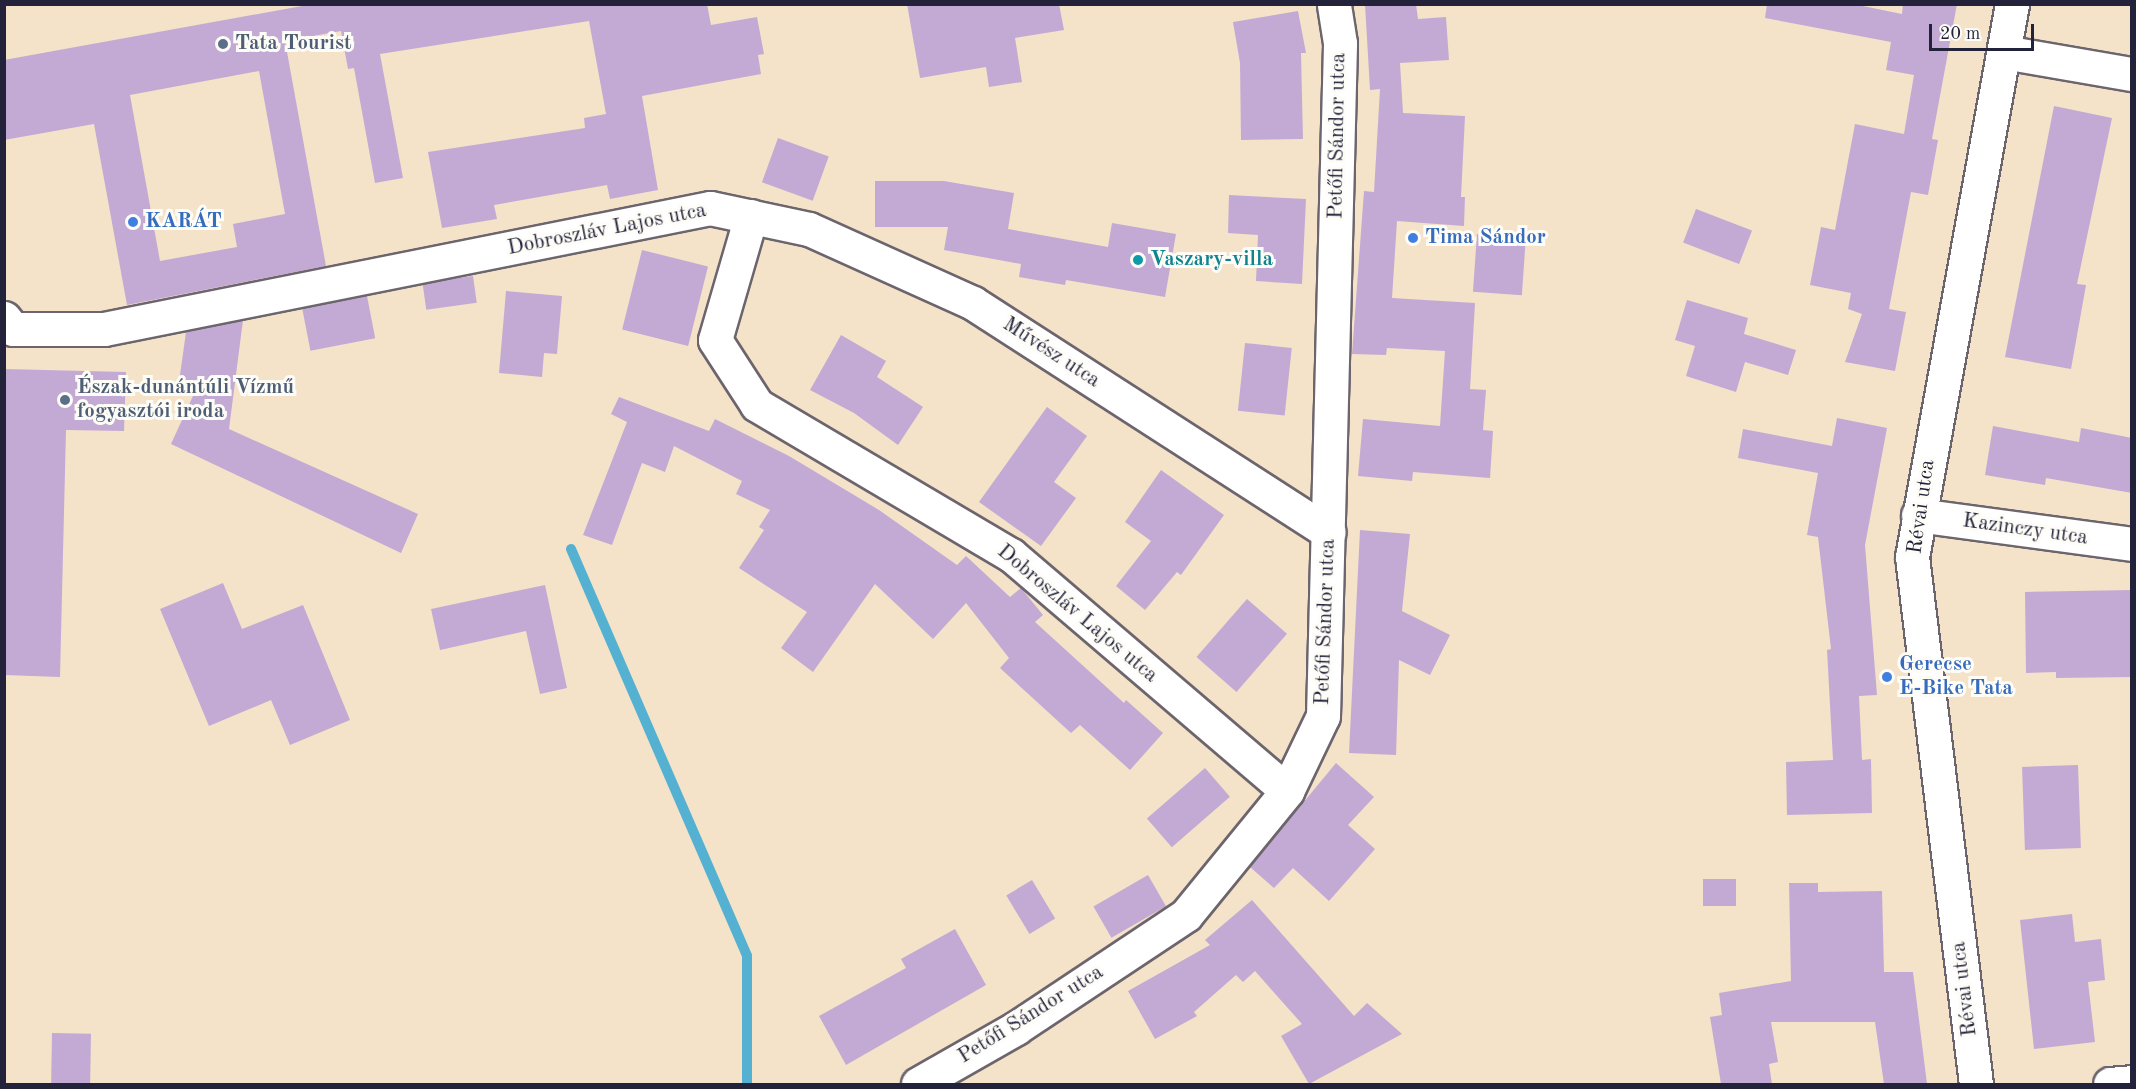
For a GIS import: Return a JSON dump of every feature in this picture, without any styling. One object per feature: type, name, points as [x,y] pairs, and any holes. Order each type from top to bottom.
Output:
[{"type":"street","name":"Petőfi Sándor utca","points":[[918,1084],[1016,1028],[1185,915],[1287,791],[1323,716],[1340,44],[1334,4]]},
{"type":"street","name":"Révai utca","points":[[1976,1084],[1912,556],[2012,4]]},
{"type":"street","points":[[2004,52],[2132,74]]},
{"type":"street","name":"Dobroszláv Lajos utca","points":[[4,318],[13,328],[104,329],[710,208],[751,216],[715,340],[757,405],[1011,555],[1287,791]]},
{"type":"street","name":"Művész utca","points":[[751,216],[809,229],[973,303],[1329,532]]},
{"type":"street","name":"Kazinczy utca","points":[[1918,515],[2132,544]]},
{"type":"building","points":[[313,4],[707,4],[711,25],[757,17],[764,54],[758,55],[761,74],[642,96],[658,190],[610,199],[607,185],[494,205],[497,219],[442,228],[428,152],[585,128],[584,118],[606,114],[589,21],[380,54],[403,178],[375,183],[354,68],[348,69],[341,31],[285,41],[326,266],[127,305],[94,124],[4,140],[4,60]],"holes":[[[259,71],[285,214],[233,224],[237,247],[160,261],[130,95]]]},
{"type":"building","points":[[907,4],[1059,4],[1064,30],[1015,38],[1022,82],[989,87],[986,67],[920,78]]},
{"type":"building","points":[[1365,4],[1416,4],[1418,19],[1446,17],[1449,60],[1400,63],[1403,113],[1465,116],[1461,197],[1465,197],[1464,226],[1397,221],[1392,298],[1475,303],[1470,389],[1486,390],[1483,430],[1493,431],[1490,478],[1413,472],[1412,481],[1358,476],[1363,419],[1440,426],[1445,351],[1387,348],[1386,355],[1352,354],[1364,191],[1374,192],[1380,89],[1370,90]]},
{"type":"building","points":[[1767,4],[1853,4],[1902,14],[1903,4],[1957,4],[1932,139],[1938,140],[1928,195],[1911,192],[1889,309],[1906,312],[1895,371],[1845,362],[1862,314],[1848,309],[1851,293],[1810,285],[1821,227],[1835,230],[1855,124],[1904,134],[1914,75],[1886,70],[1891,42],[1765,18]]},
{"type":"building","points":[[1298,11],[1306,53],[1301,53],[1303,139],[1241,140],[1240,63],[1233,22]]},
{"type":"building","points":[[2054,106],[2112,118],[2077,284],[2086,285],[2071,369],[2005,357]]},
{"type":"building","points":[[778,138],[829,156],[813,201],[762,182]]},
{"type":"building","points":[[875,181],[944,181],[1014,193],[1008,229],[1108,247],[1112,223],[1176,234],[1165,297],[1066,280],[1065,285],[1019,277],[1021,264],[944,250],[948,227],[875,227]]},
{"type":"building","points":[[1229,195],[1306,199],[1302,284],[1256,281],[1258,235],[1228,233]]},
{"type":"building","points":[[1696,209],[1752,231],[1739,264],[1683,243]]},
{"type":"building","points":[[1477,234],[1526,237],[1522,295],[1473,292]]},
{"type":"building","points":[[642,250],[708,266],[688,346],[622,330]]},
{"type":"building","points":[[473,276],[477,303],[426,310],[422,283]]},
{"type":"building","points":[[506,291],[562,296],[557,354],[544,353],[542,377],[499,373]]},
{"type":"building","points":[[367,296],[375,338],[310,351],[302,309]]},
{"type":"building","points":[[1687,300],[1748,318],[1744,334],[1796,350],[1788,375],[1745,362],[1736,392],[1686,376],[1695,346],[1675,340]]},
{"type":"building","points":[[243,320],[229,429],[418,514],[401,553],[171,444],[198,385],[179,382],[186,332]]},
{"type":"building","points":[[841,335],[886,361],[877,377],[923,407],[898,445],[854,413],[810,390]]},
{"type":"building","points":[[1245,343],[1292,348],[1285,416],[1238,411]]},
{"type":"building","points":[[4,369],[126,372],[124,431],[66,430],[60,677],[4,675]]},
{"type":"building","points":[[619,397],[709,431],[715,419],[789,456],[879,510],[957,565],[966,556],[1010,597],[1021,588],[1043,615],[1035,622],[1124,703],[1126,700],[1163,733],[1130,770],[1080,725],[1071,733],[1000,668],[1009,658],[966,603],[933,639],[875,584],[813,672],[781,648],[807,612],[739,568],[764,530],[759,527],[770,510],[736,494],[742,481],[674,446],[665,472],[642,463],[612,545],[583,535],[627,422],[611,414]]},
{"type":"building","points":[[1047,407],[1087,436],[1054,482],[1076,498],[1041,546],[979,502]]},
{"type":"building","points":[[1837,418],[1887,428],[1865,545],[1877,695],[1859,696],[1862,760],[1871,759],[1872,813],[1787,815],[1786,762],[1833,760],[1827,650],[1831,649],[1818,537],[1807,535],[1818,473],[1738,458],[1743,429],[1832,446]]},
{"type":"building","points":[[1993,426],[2079,442],[2081,428],[2132,438],[2132,493],[2046,478],[2045,485],[1985,475]]},
{"type":"building","points":[[1161,470],[1224,515],[1181,575],[1177,572],[1145,610],[1116,586],[1151,541],[1125,522]]},
{"type":"building","points":[[1360,530],[1410,534],[1402,611],[1450,635],[1430,675],[1399,660],[1396,755],[1349,753]]},
{"type":"building","points":[[223,583],[242,629],[303,605],[350,720],[290,745],[271,700],[209,726],[160,609]]},
{"type":"building","points":[[545,585],[567,688],[540,694],[526,631],[440,650],[431,609]]},
{"type":"building","points":[[2132,590],[2132,677],[2056,678],[2056,672],[2026,673],[2025,592]]},
{"type":"building","points":[[1247,599],[1287,634],[1236,692],[1196,657]]},
{"type":"building","points":[[1336,763],[1374,797],[1348,825],[1375,849],[1329,901],[1293,868],[1274,888],[1250,867]]},
{"type":"building","points":[[2078,765],[2081,848],[2025,850],[2022,767]]},
{"type":"building","points":[[1205,768],[1230,797],[1172,847],[1147,819]]},
{"type":"building","points":[[1148,875],[1166,906],[1111,938],[1093,906]]},
{"type":"building","points":[[1703,879],[1736,879],[1736,906],[1703,906]]},
{"type":"building","points":[[1032,880],[1055,919],[1029,934],[1006,895]]},
{"type":"building","points":[[1789,883],[1818,883],[1818,892],[1882,891],[1884,972],[1913,972],[1927,1084],[1884,1084],[1875,1022],[1771,1022],[1778,1062],[1769,1064],[1772,1084],[1721,1084],[1710,1017],[1722,1015],[1719,993],[1791,981]]},
{"type":"building","points":[[1252,900],[1354,1016],[1367,1003],[1402,1034],[1309,1084],[1281,1036],[1302,1024],[1255,971],[1243,982],[1236,975],[1194,1012],[1197,1016],[1155,1039],[1128,991],[1210,945],[1205,940]]},
{"type":"building","points":[[2072,914],[2075,942],[2101,939],[2105,980],[2088,982],[2095,1042],[2034,1049],[2020,920]]},
{"type":"building","points":[[955,929],[986,985],[846,1065],[819,1016],[906,968],[901,959]]},
{"type":"building","points":[[52,1033],[91,1034],[90,1084],[51,1084]]},
{"type":"waterway","points":[[571,549],[747,956],[747,1084]]},
{"type":"place","name":"Tata Tourist","points":[[223,44]]},
{"type":"place","name":"KARÁT","points":[[133,222]]},
{"type":"place","name":"Tima Sándor","points":[[1413,238]]},
{"type":"place","name":"Vaszary-villa","points":[[1138,260]]},
{"type":"place","name":"Észak-dunántúli Vízmű fogyasztói iroda","points":[[65,400]]},
{"type":"place","name":"Gerecse E-Bike Tata","points":[[1887,677]]}]
